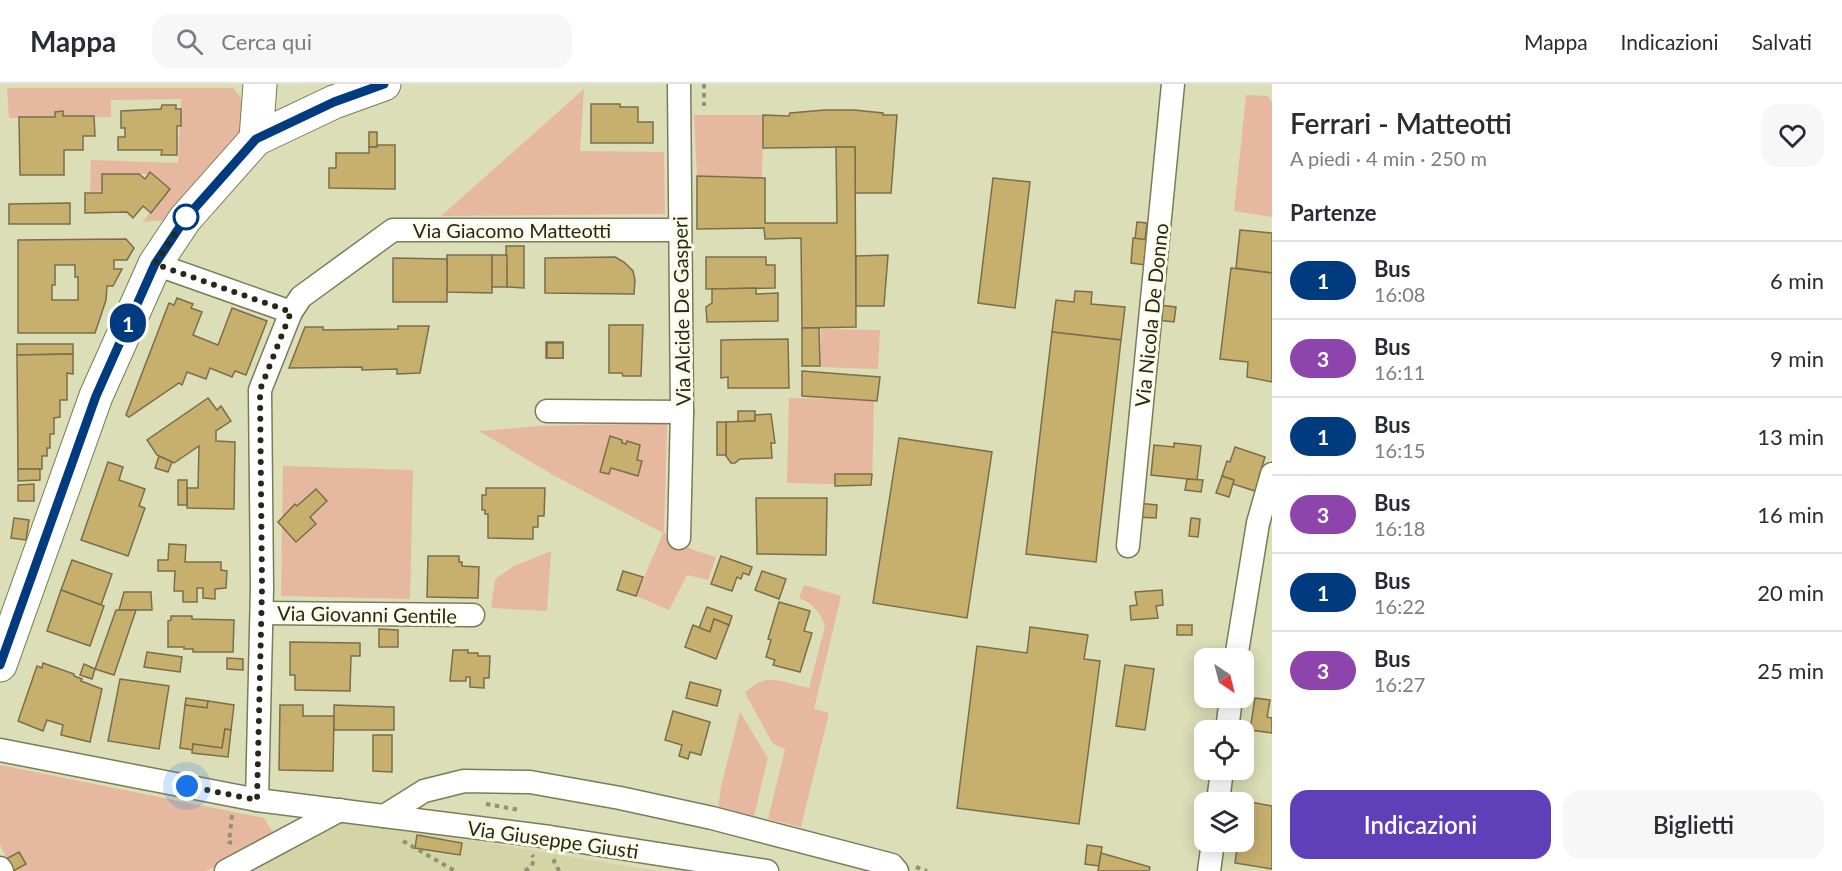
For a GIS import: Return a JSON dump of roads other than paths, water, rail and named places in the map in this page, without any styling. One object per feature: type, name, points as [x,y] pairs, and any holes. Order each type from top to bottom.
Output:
[{"type":"street","points":[[256,139],[260,84]]},
{"type":"street","points":[[0,665],[96,396],[155,264],[185,219],[256,139],[334,102],[384,84]]},
{"type":"street","name":"Via Alcide De Gasperi","points":[[679,84],[682,412],[680,538]]},
{"type":"street","name":"Via Nicola De Donno","points":[[1128,546],[1173,84]]},
{"type":"street","name":"Via Giacomo Matteotti","points":[[257,800],[262,613],[260,390],[291,312],[301,297],[393,230],[680,230]]},
{"type":"street","points":[[155,264],[291,312]]},
{"type":"street","points":[[547,411],[682,412]]},
{"type":"street","points":[[1238,648],[1258,523],[1272,474]]},
{"type":"street","name":"Via Giovanni Gentile","points":[[262,613],[473,615]]},
{"type":"street","name":"Via Giuseppe Giusti","points":[[0,750],[257,800],[550,837],[768,871]]},
{"type":"street","points":[[384,816],[424,791],[464,781],[530,782],[712,818],[892,865],[897,871]]},
{"type":"street","points":[[226,871],[339,810]]},
{"type":"street","points":[[1209,871],[1212,852]]}]
